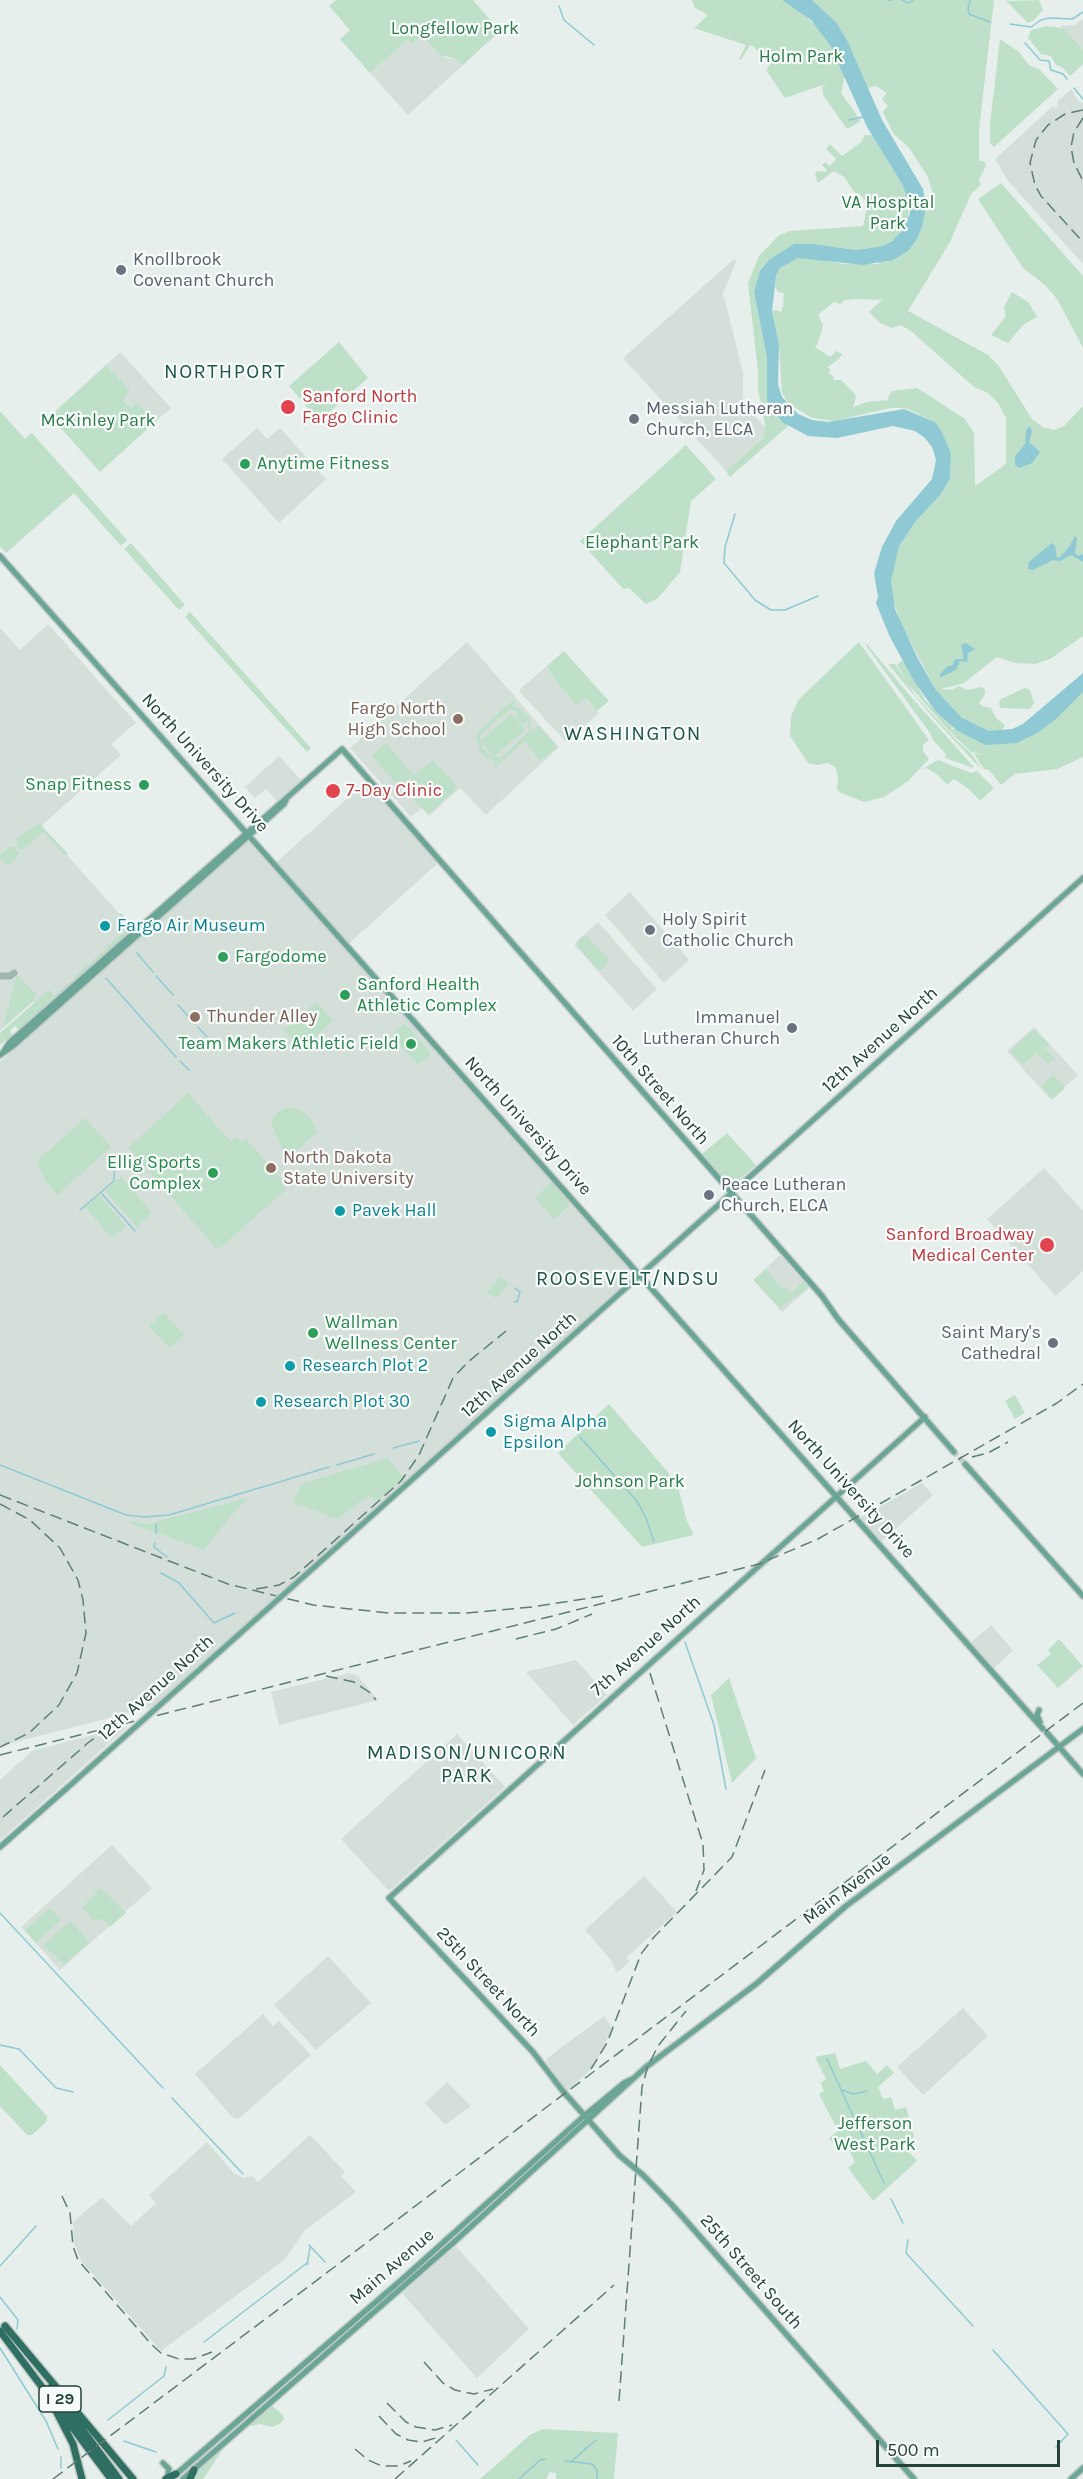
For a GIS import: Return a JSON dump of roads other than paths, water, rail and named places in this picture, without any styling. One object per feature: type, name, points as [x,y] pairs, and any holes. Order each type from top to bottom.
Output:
[{"type":"highway","points":[[2,2326],[133,2479]]},
{"type":"highway","name":"I 29","points":[[2,2326],[43,2389],[111,2479]]},
{"type":"highway","name":"I 29","points":[[2,2326],[119,2479]]},
{"type":"highway","points":[[43,2389],[74,2444],[82,2479]]},
{"type":"highway","points":[[190,2479],[194,2470]]},
{"type":"main road","name":"North University Drive","points":[[0,556],[1083,1774]]},
{"type":"main road","name":"10th Street North","points":[[248,834],[281,801],[286,800],[342,749],[822,1296],[838,1319],[954,1452]]},
{"type":"main road","points":[[2,1053],[10,1042],[187,884],[248,834]]},
{"type":"main road","points":[[2,1053],[13,1046],[169,908],[248,834]]},
{"type":"main road","name":"12th Avenue North","points":[[0,1847],[1083,878]]},
{"type":"main road","points":[[169,908],[170,904],[187,889],[187,884]]},
{"type":"main road","name":"7th Avenue North","points":[[388,1898],[925,1417]]},
{"type":"main road","points":[[965,1464],[1083,1596]]},
{"type":"main road","points":[[1040,1710],[1037,1718],[1046,1730]]},
{"type":"main road","name":"Main Avenue","points":[[173,2478],[194,2470],[401,2288],[566,2140],[597,2104],[756,1984],[846,1906],[1083,1729]]},
{"type":"main road","name":"25th Street North","points":[[388,1898],[533,2052],[562,2090]]},
{"type":"main road","name":"Main Avenue","points":[[173,2478],[414,2269],[569,2129],[598,2112],[633,2078]]},
{"type":"main road","name":"25th Street South","points":[[562,2090],[620,2156],[643,2175],[673,2206],[914,2479]]},
{"type":"main road","points":[[569,2129],[575,2120],[574,2104],[585,2108],[597,2104]]},
{"type":"main road","points":[[598,2112],[596,2122],[602,2136]]},
{"type":"main road","points":[[566,2140],[586,2128],[602,2136]]},
{"type":"main road","points":[[505,2196],[526,2173],[525,2169]]},
{"type":"main road","points":[[401,2288],[414,2273],[414,2269]]},
{"type":"main road","points":[[164,2463],[173,2478]]},
{"type":"main road","points":[[1071,2479],[1083,2468]]},
{"type":"water","points":[[782,0],[812,0],[837,23],[848,42],[882,120],[923,189],[926,206],[923,224],[917,239],[908,251],[893,260],[863,265],[798,258],[780,268],[776,276],[772,311],[779,344],[778,384],[782,397],[798,414],[812,420],[828,422],[904,409],[935,422],[941,430],[951,453],[950,479],[941,494],[916,521],[899,546],[891,581],[895,609],[917,657],[936,690],[962,718],[989,731],[1012,729],[1023,724],[1083,673],[1083,692],[1039,732],[1017,743],[985,745],[958,731],[936,712],[914,681],[889,635],[876,603],[878,597],[874,573],[882,547],[896,521],[932,479],[936,460],[932,447],[915,431],[893,426],[837,438],[808,436],[782,422],[767,401],[767,358],[754,292],[760,270],[769,260],[794,244],[813,244],[856,250],[883,246],[904,229],[910,213],[909,202],[902,184],[867,127],[830,45],[811,20]]},
{"type":"water","points":[[1030,426],[1032,431],[1029,442],[1040,452],[1032,463],[1019,468],[1015,465],[1015,456],[1025,444],[1026,430]]},
{"type":"water","points":[[1075,536],[1077,538],[1075,553],[1078,556],[1083,554],[1083,562],[1071,555],[1060,561],[1053,560],[1033,570],[1028,569],[1029,562],[1052,543],[1055,546],[1057,558],[1060,557]]},
{"type":"water","points":[[966,643],[975,649],[968,653],[967,662],[960,661],[957,669],[940,678],[940,674],[948,666],[952,666],[955,659],[964,659],[961,645]]},
{"type":"waterway","points":[[902,0],[909,3],[913,0]]},
{"type":"waterway","points":[[970,0],[969,14],[990,22]]},
{"type":"waterway","points":[[559,6],[564,20],[594,45]]},
{"type":"waterway","points":[[1010,24],[1031,27],[1041,20],[1072,19],[1083,12]]},
{"type":"waterway","points":[[1025,43],[1040,60],[1049,61],[1051,70],[1063,74],[1067,79]]},
{"type":"waterway","points":[[1074,88],[1083,99]]},
{"type":"waterway","points":[[849,120],[863,117]]},
{"type":"waterway","points":[[735,514],[725,547],[724,563],[755,600],[771,610],[785,610],[818,596]]},
{"type":"waterway","points":[[137,953],[153,972]]},
{"type":"waterway","points":[[156,976],[173,995]]},
{"type":"waterway","points":[[106,978],[176,1057]]},
{"type":"waterway","points":[[178,1005],[195,1024]]},
{"type":"waterway","points":[[198,1027],[208,1038]]},
{"type":"waterway","points":[[180,1061],[189,1070]]},
{"type":"waterway","points":[[80,1210],[114,1181],[115,1158],[119,1155]]},
{"type":"waterway","points":[[102,1194],[135,1231]]},
{"type":"waterway","points":[[514,1302],[517,1302],[520,1292],[515,1288]]},
{"type":"waterway","points":[[580,1437],[637,1501],[654,1541]]},
{"type":"waterway","points":[[393,1448],[419,1441]]},
{"type":"waterway","points":[[337,1465],[374,1454]]},
{"type":"waterway","points":[[0,1465],[126,1515],[144,1517],[169,1515],[329,1467]]},
{"type":"waterway","points":[[156,1524],[156,1534]]},
{"type":"waterway","points":[[155,1543],[154,1547],[167,1557]]},
{"type":"waterway","points":[[161,1573],[179,1583],[214,1623],[235,1613]]},
{"type":"waterway","points":[[685,1642],[714,1725],[726,1789]]},
{"type":"waterway","points":[[0,1913],[163,2088]]},
{"type":"waterway","points":[[0,2045],[19,2049],[56,2088],[73,2092]]},
{"type":"waterway","points":[[827,2059],[884,2183]]},
{"type":"waterway","points":[[843,2090],[853,2094],[867,2091]]},
{"type":"waterway","points":[[172,2098],[243,2174]]},
{"type":"waterway","points":[[891,2199],[903,2223]]},
{"type":"waterway","points":[[0,2266],[36,2226]]},
{"type":"waterway","points":[[908,2240],[906,2253],[973,2326]]},
{"type":"waterway","points":[[309,2245],[325,2262]]},
{"type":"waterway","points":[[307,2265],[310,2248]]},
{"type":"waterway","points":[[204,2342],[307,2263]]},
{"type":"waterway","points":[[0,2297],[18,2320],[17,2329]]},
{"type":"waterway","points":[[0,2348],[46,2421],[58,2449]]},
{"type":"waterway","points":[[993,2350],[1068,2434],[1056,2447]]},
{"type":"waterway","points":[[108,2420],[164,2376],[166,2367]]},
{"type":"waterway","points":[[456,2440],[478,2465]]},
{"type":"waterway","points":[[572,2461],[596,2440]]},
{"type":"waterway","points":[[124,2441],[156,2452]]},
{"type":"waterway","points":[[61,2457],[61,2468]]},
{"type":"waterway","points":[[519,2479],[540,2460],[545,2459]]},
{"type":"waterway","points":[[565,2461],[592,2464],[597,2470],[597,2479]]},
{"type":"tunnel","points":[[954,1452],[965,1464]]},
{"type":"railway","points":[[1083,110],[1065,114],[1048,125],[1036,140],[1030,163],[1035,185],[1041,196],[1083,242]]},
{"type":"railway","points":[[1083,118],[1074,132],[1071,147],[1074,163],[1083,181]]},
{"type":"railway","points":[[256,1589],[279,1585],[294,1577],[401,1481],[419,1455],[453,1378],[468,1362],[506,1331]]},
{"type":"railway","points":[[0,1755],[759,1564],[818,1539],[1057,1403],[1083,1384]]},
{"type":"railway","points":[[972,1457],[988,1453],[1008,1442]]},
{"type":"railway","points":[[0,1495],[228,1584],[313,1605],[389,1613],[467,1613],[532,1607],[603,1596]]},
{"type":"railway","points":[[0,1504],[30,1520],[60,1548],[78,1580],[83,1600],[86,1633],[77,1673],[59,1705],[29,1733],[0,1747]]},
{"type":"railway","points":[[516,1639],[556,1629],[592,1614]]},
{"type":"railway","points":[[650,1673],[703,1844],[704,1870],[696,1891]]},
{"type":"railway","points":[[326,1676],[354,1682],[376,1700]]},
{"type":"railway","points":[[53,2479],[1083,1703]]},
{"type":"railway","points":[[3,1817],[102,1733]]},
{"type":"railway","points":[[591,2069],[607,2043],[641,1954],[654,1937],[732,1857],[765,1770]]},
{"type":"railway","points":[[619,2401],[642,2087],[648,2066],[658,2046],[686,2011]]},
{"type":"railway","points":[[62,2196],[70,2213],[73,2246],[78,2260],[151,2344],[161,2353],[179,2359],[193,2359],[212,2352]]},
{"type":"railway","points":[[395,2479],[614,2285]]},
{"type":"railway","points":[[424,2362],[443,2383],[455,2390],[474,2394],[493,2389]]},
{"type":"railway","points":[[387,2403],[406,2422],[416,2427],[435,2430],[452,2425]]},
{"type":"railway","points":[[379,2416],[396,2434],[408,2440],[422,2442],[439,2437]]},
{"type":"railway","points":[[355,2449],[368,2460],[382,2466],[398,2466],[411,2461]]},
{"type":"place","name":"Knollbrook Covenant Church","points":[[121,270]]},
{"type":"place","name":"Sanford North Fargo Clinic","points":[[288,407]]},
{"type":"place","name":"Messiah Lutheran Church, ELCA","points":[[634,419]]},
{"type":"place","name":"Anytime Fitness","points":[[245,464]]},
{"type":"place","name":"Fargo North High School","points":[[458,719]]},
{"type":"place","name":"Snap Fitness","points":[[144,785]]},
{"type":"place","name":"7-Day Clinic","points":[[333,791]]},
{"type":"place","name":"Fargo Air Museum","points":[[105,926]]},
{"type":"place","name":"Holy Spirit Catholic Church","points":[[650,930]]},
{"type":"place","name":"Fargodome","points":[[223,957]]},
{"type":"place","name":"Sanford Health Athletic Complex","points":[[345,995]]},
{"type":"place","name":"Thunder Alley","points":[[195,1017]]},
{"type":"place","name":"Immanuel Lutheran Church","points":[[792,1028]]},
{"type":"place","name":"Team Makers Athletic Field","points":[[411,1044]]},
{"type":"place","name":"North Dakota State University","points":[[271,1168]]},
{"type":"place","name":"Ellig Sports Complex","points":[[213,1173]]},
{"type":"place","name":"Peace Lutheran Church, ELCA","points":[[709,1195]]},
{"type":"place","name":"Pavek Hall","points":[[340,1211]]},
{"type":"place","name":"Sanford Broadway Medical Center","points":[[1047,1245]]},
{"type":"place","name":"Wallman Wellness Center","points":[[313,1333]]},
{"type":"place","name":"Saint Mary's Cathedral","points":[[1053,1343]]},
{"type":"place","name":"Research Plot 2","points":[[290,1366]]},
{"type":"place","name":"Research Plot 30","points":[[261,1402]]},
{"type":"place","name":"Sigma Alpha Epsilon","points":[[491,1432]]},
{"type":"district","name":"NORTHPORT","points":[[225,372]]},
{"type":"district","name":"WASHINGTON","points":[[633,734]]},
{"type":"district","name":"ROOSEVELT/NDSU","points":[[628,1279]]},
{"type":"district","name":"MADISON/UNICORN PARK","points":[[467,1764]]},
{"type":"park label","name":"Longfellow Park","points":[[455,29]]},
{"type":"park label","name":"Holm Park","points":[[801,57]]},
{"type":"park label","name":"VA Hospital Park","points":[[888,213]]},
{"type":"park label","name":"McKinley Park","points":[[98,421]]},
{"type":"park label","name":"Elephant Park","points":[[642,543]]},
{"type":"park label","name":"Johnson Park","points":[[630,1482]]},
{"type":"park label","name":"Jefferson West Park","points":[[875,2134]]}]
